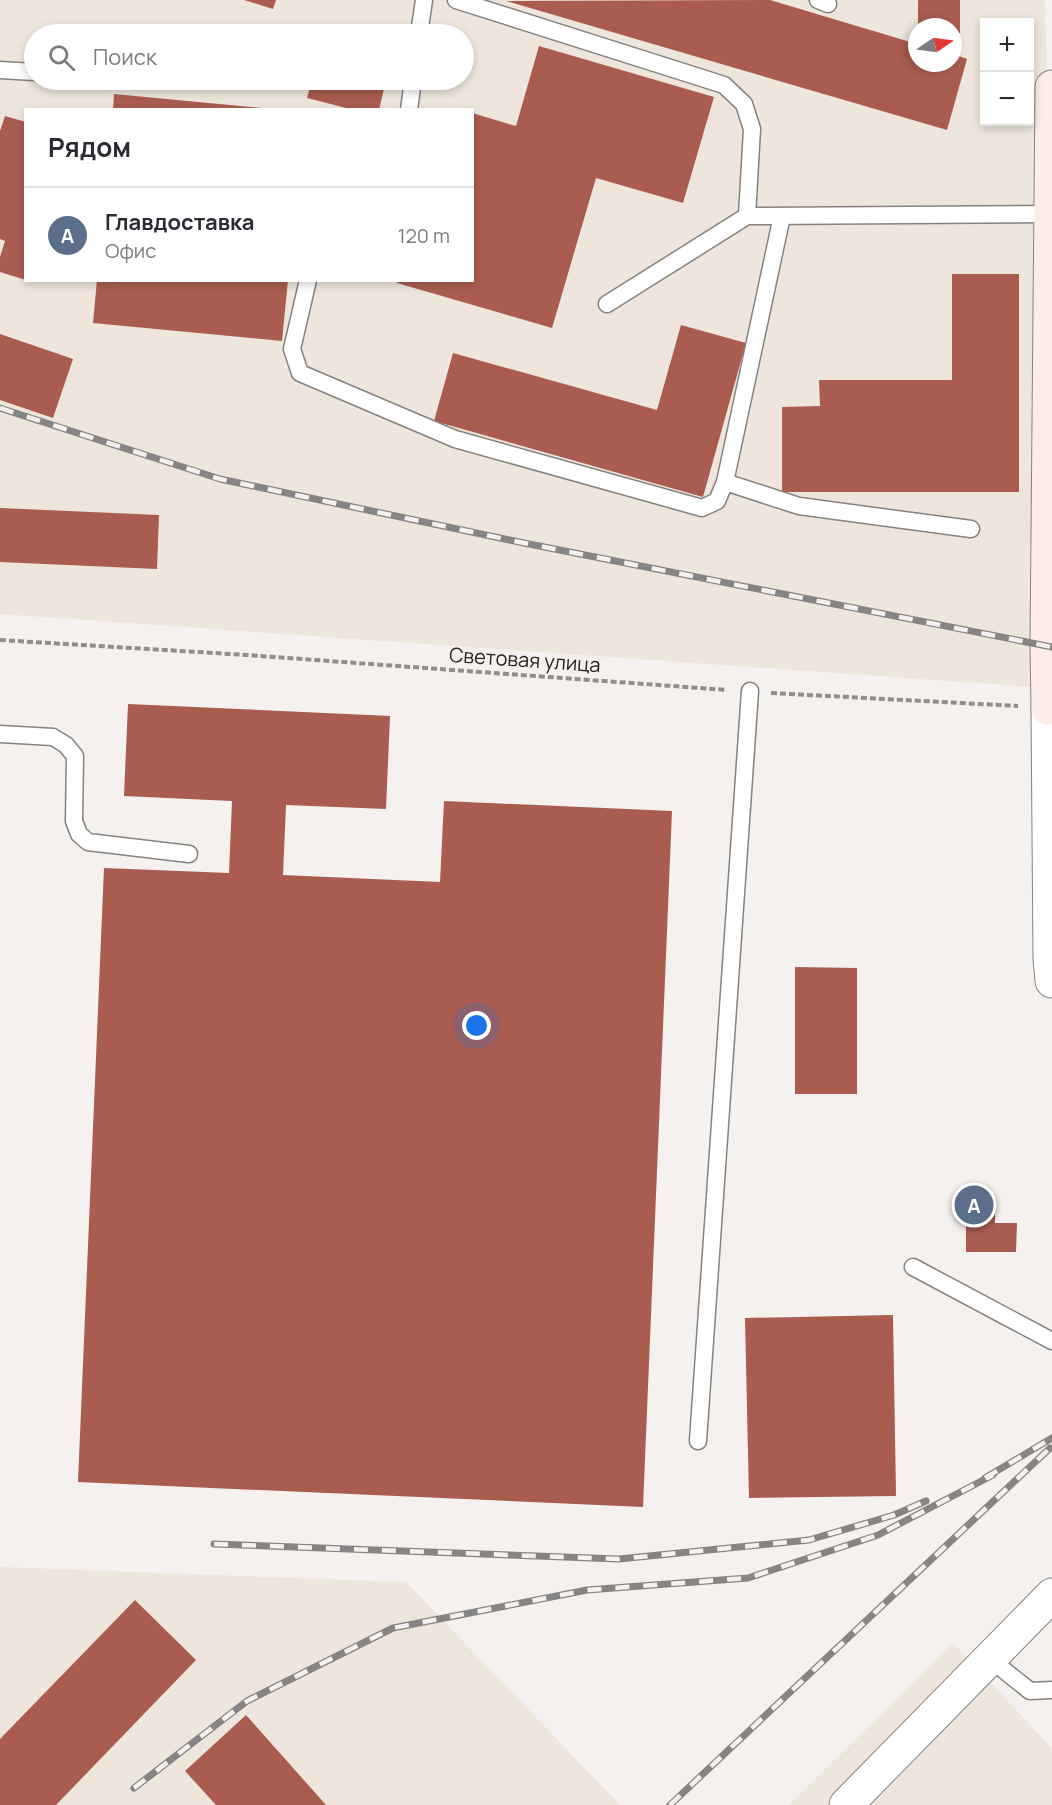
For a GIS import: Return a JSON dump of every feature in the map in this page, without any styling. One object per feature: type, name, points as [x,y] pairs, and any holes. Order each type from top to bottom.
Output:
[{"type":"street","points":[[1052,87],[1048,708],[1052,981]]},
{"type":"street","points":[[846,1805],[1052,1595]]},
{"type":"lane","points":[[421,24],[424,0]]},
{"type":"lane","points":[[456,0],[724,85],[744,104],[752,129],[747,216]]},
{"type":"lane","points":[[0,70],[24,71]]},
{"type":"lane","points":[[409,108],[412,90]]},
{"type":"lane","points":[[607,304],[747,216],[1050,214]]},
{"type":"lane","points":[[308,282],[292,349],[300,373],[455,440],[702,508],[717,501],[725,482],[782,216]]},
{"type":"lane","points":[[725,482],[799,507],[970,529]]},
{"type":"lane","points":[[698,1441],[750,692]]},
{"type":"lane","points":[[0,734],[53,737],[66,745],[75,756],[74,822],[79,834],[88,842],[189,854]]},
{"type":"lane","points":[[913,1267],[1052,1341]]},
{"type":"lane","points":[[990,1659],[1030,1691],[1052,1690]]},
{"type":"path","name":"Световая улица","points":[[0,640],[247,655],[750,692],[1048,708]]},
{"type":"shaded area","points":[[0,0],[1045,0],[1050,214],[1048,688],[0,614]]},
{"type":"shaded area","points":[[0,1567],[406,1582],[620,1805],[0,1805]]},
{"type":"shaded area","points":[[953,1643],[1052,1748],[1052,1805],[789,1805]]},
{"type":"building","points":[[244,0],[276,0],[273,9]]},
{"type":"building","points":[[770,0],[908,41],[908,72],[962,72],[962,57],[967,59],[947,130],[506,1]]},
{"type":"building","points":[[918,0],[960,0],[960,18],[918,18]]},
{"type":"building","points":[[539,46],[714,97],[683,203],[596,178],[552,328],[397,283],[474,282],[474,114],[516,126]]},
{"type":"building","points":[[309,90],[384,90],[379,108],[346,108],[307,98]]},
{"type":"building","points":[[114,94],[261,108],[113,108]]},
{"type":"building","points":[[5,116],[24,121],[24,279],[0,272],[0,257],[5,241],[0,239],[0,131]]},
{"type":"building","points":[[952,274],[1019,274],[1019,492],[782,492],[782,407],[820,406],[819,380],[952,380]]},
{"type":"building","points":[[97,282],[288,282],[282,341],[93,323]]},
{"type":"building","points":[[681,325],[746,343],[703,497],[434,421],[453,353],[657,410]]},
{"type":"building","points":[[0,334],[73,359],[53,418],[0,400]]},
{"type":"building","points":[[0,508],[159,515],[157,569],[0,562]]},
{"type":"building","points":[[128,704],[390,716],[386,809],[286,805],[283,875],[440,882],[444,801],[672,811],[643,1507],[78,1482],[104,868],[229,873],[232,801],[124,796]]},
{"type":"building","points":[[795,967],[857,968],[857,1094],[795,1094]]},
{"type":"building","points":[[966,1198],[995,1198],[995,1223],[1017,1223],[1016,1252],[966,1252]]},
{"type":"building","points":[[893,1315],[896,1496],[749,1498],[745,1318]]},
{"type":"building","points":[[135,1600],[196,1660],[56,1805],[0,1805],[0,1739]]},
{"type":"building","points":[[246,1715],[326,1805],[216,1805],[185,1771]]},
{"type":"railway","points":[[0,408],[220,479],[524,543],[1052,647]]},
{"type":"railway","points":[[985,1478],[1052,1438]]},
{"type":"railway","points":[[670,1805],[1050,1448]]},
{"type":"railway","points":[[134,1788],[247,1701],[393,1628],[587,1590],[748,1578],[878,1535],[993,1475]]},
{"type":"railway","points":[[214,1544],[619,1559],[809,1540],[894,1515],[926,1501]]},
{"type":"place","name":"Главдоставка","points":[[974,1205]]}]
